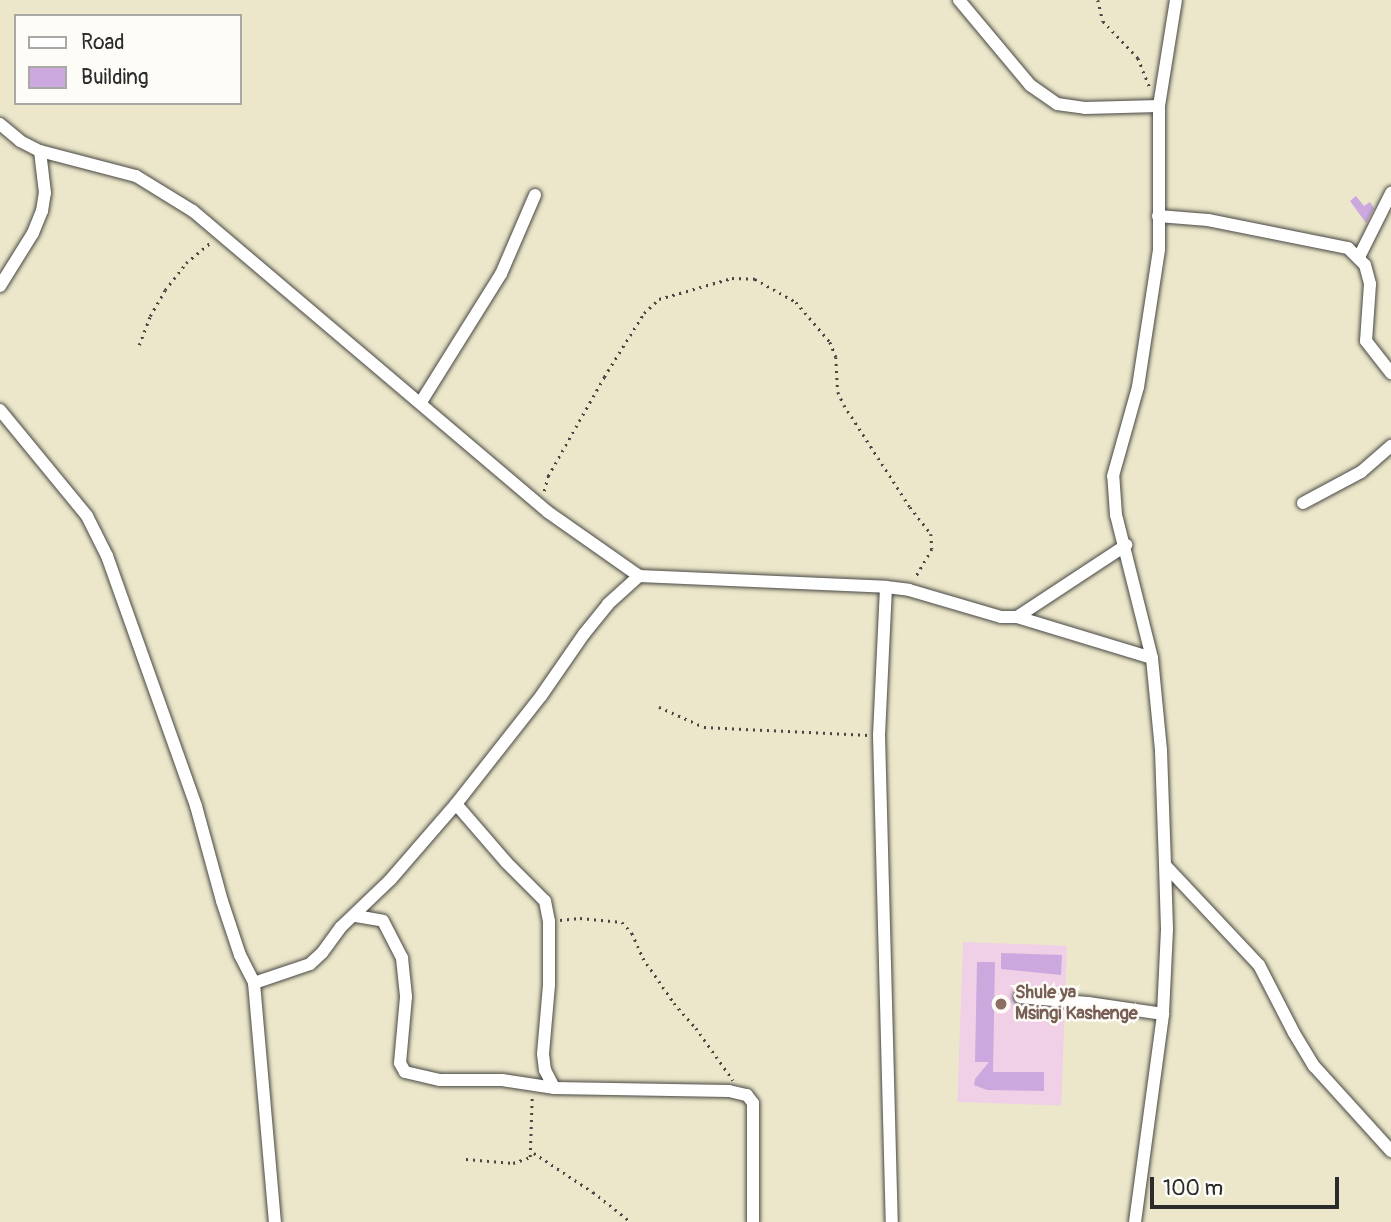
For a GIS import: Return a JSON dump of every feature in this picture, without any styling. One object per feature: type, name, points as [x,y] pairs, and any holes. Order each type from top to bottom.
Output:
[{"type":"street","points":[[959,0],[1030,85],[1057,104],[1085,108],[1160,101]]},
{"type":"street","points":[[1135,1222],[1163,1014],[1165,865],[1161,750],[1152,658],[1126,545],[1116,515],[1113,476],[1147,343],[1159,249],[1160,101],[1176,0]]},
{"type":"street","points":[[0,124],[20,141],[40,151],[136,176],[193,211],[539,504],[587,542],[639,576],[909,590],[1000,617],[1017,617],[1152,658]]},
{"type":"street","points":[[0,286],[33,233],[42,211],[45,193],[40,151]]},
{"type":"street","points":[[1359,257],[1391,193]]},
{"type":"street","points":[[421,402],[501,274],[535,195]]},
{"type":"street","points":[[1158,216],[1208,220],[1348,248],[1365,265],[1370,284],[1366,341],[1391,373]]},
{"type":"street","points":[[0,410],[87,516],[107,556],[196,807],[240,955],[254,984],[275,1222]]},
{"type":"street","points":[[1303,503],[1362,472],[1391,446]]},
{"type":"street","points":[[1017,617],[1126,545]]},
{"type":"street","points":[[254,984],[310,964],[341,927],[356,916],[456,804],[541,696],[592,624],[639,576]]},
{"type":"street","points":[[886,587],[879,735],[892,1222]]},
{"type":"street","points":[[456,804],[506,862],[545,901],[549,921],[549,985],[543,1054],[545,1070],[554,1088]]},
{"type":"street","points":[[1165,865],[1259,965],[1314,1066],[1391,1151]]},
{"type":"street","points":[[356,916],[383,921],[402,958],[405,997],[400,1063],[405,1072],[440,1080],[502,1080],[535,1087],[740,1092],[753,1103],[753,1222]]},
{"type":"street","points":[[1020,997],[1163,1014]]},
{"type":"path","points":[[1098,0],[1103,21],[1138,58],[1148,85],[1160,101]]},
{"type":"path","points":[[139,345],[150,316],[165,290],[187,263],[222,233]]},
{"type":"path","points":[[539,504],[548,476],[644,313],[659,299],[732,278],[755,279],[796,302],[830,342],[836,357],[838,392],[844,405],[903,498],[931,534],[932,549],[909,590]]},
{"type":"path","points":[[659,706],[704,727],[879,735]]},
{"type":"path","points":[[549,921],[580,918],[622,922],[632,933],[643,958],[674,1003],[716,1054],[740,1092]]},
{"type":"path","points":[[466,1159],[513,1163],[525,1161],[533,1152],[529,1110],[535,1087]]},
{"type":"path","points":[[533,1152],[593,1192],[631,1222]]},
{"type":"shaded area","points":[[963,942],[1067,946],[1061,1106],[957,1102]]},
{"type":"building","points":[[1356,196],[1364,206],[1370,202],[1374,208],[1366,223],[1350,201]]},
{"type":"building","points":[[1001,953],[1062,955],[1061,975],[1001,969]]},
{"type":"building","points":[[977,962],[995,962],[993,1072],[1044,1072],[1044,1091],[987,1090],[974,1085],[975,1079],[989,1062],[975,1062]]},
{"type":"place","name":"Shule ya Msingi Kashenge","points":[[1001,1004]]}]
